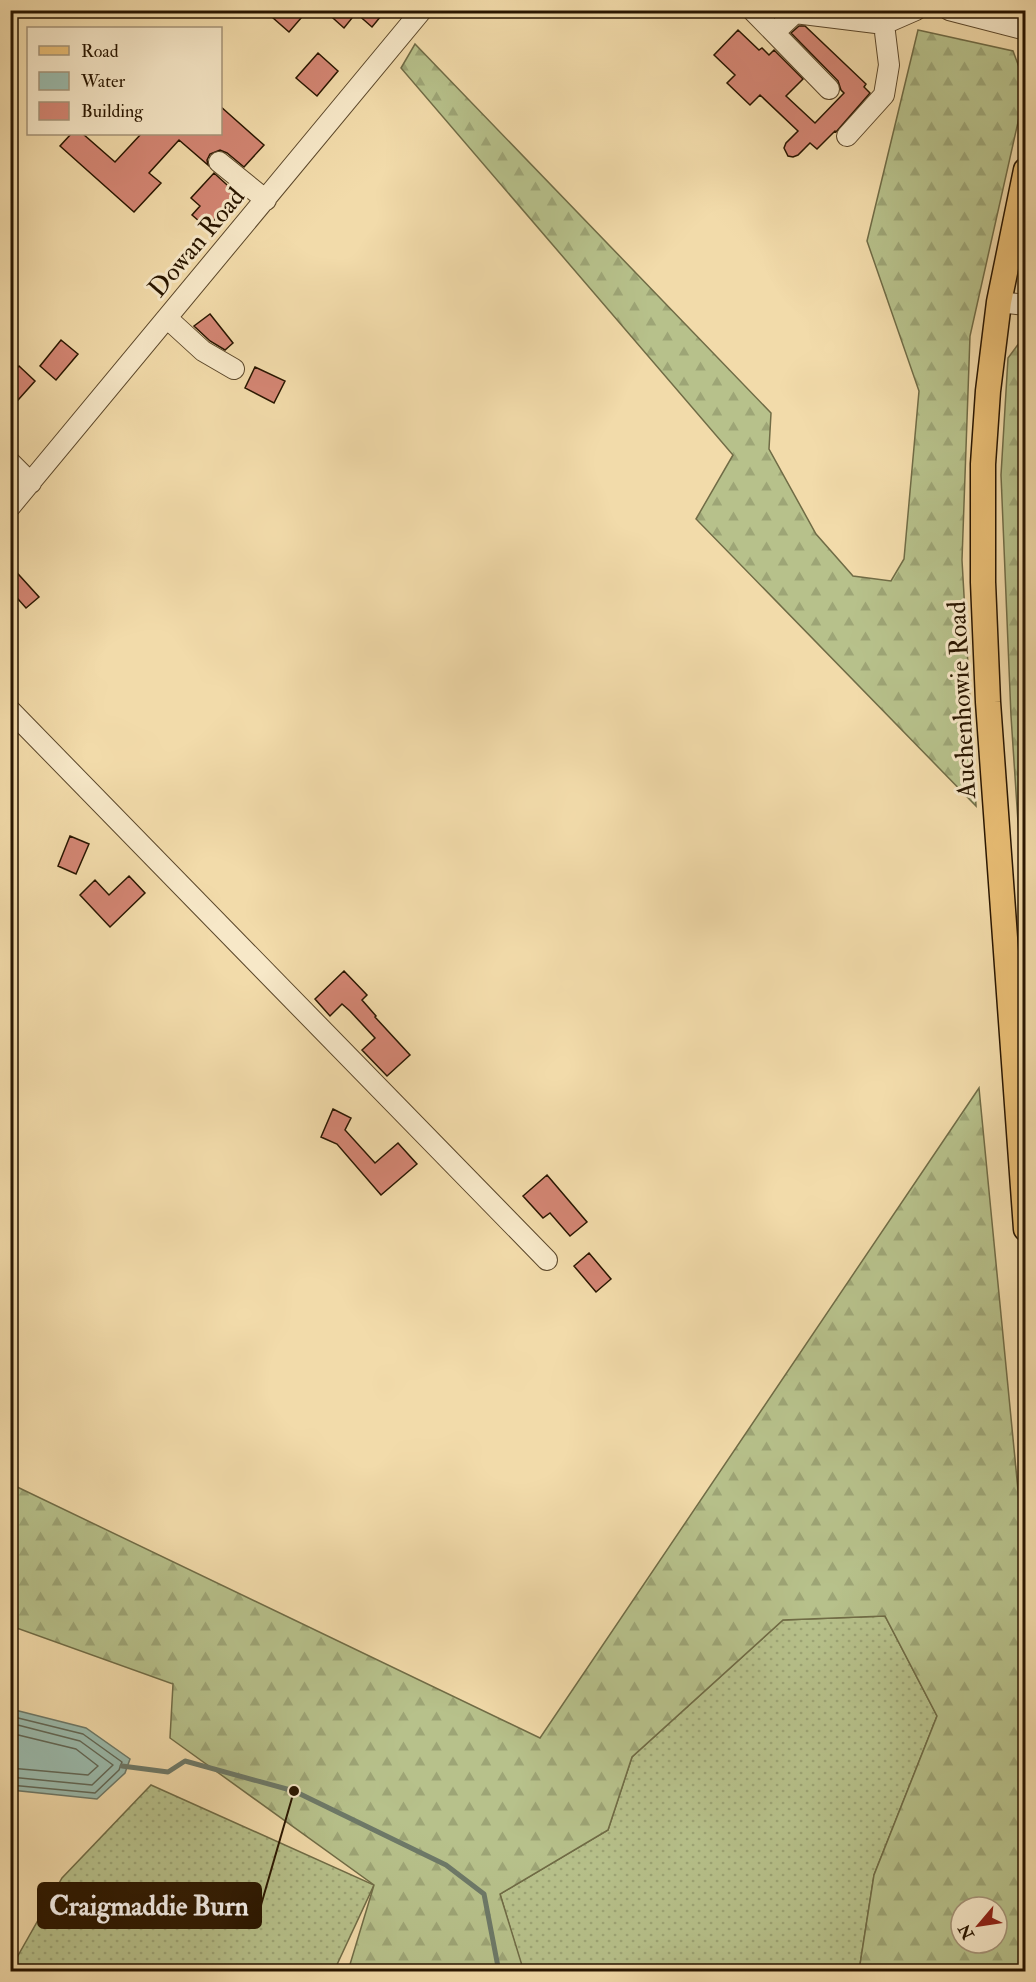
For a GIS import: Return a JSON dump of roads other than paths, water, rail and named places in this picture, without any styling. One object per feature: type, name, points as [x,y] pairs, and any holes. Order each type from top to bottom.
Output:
[{"type":"main road","name":"Auchenhowie Road","points":[[1026,170],[999,302],[988,391],[983,464],[983,582],[988,702],[1026,1229]]},
{"type":"street","name":"Dowan Road","points":[[10,507],[422,10]]},
{"type":"street","points":[[752,10],[829,89]]},
{"type":"street","points":[[775,32],[795,13],[884,24],[916,10]]},
{"type":"street","points":[[949,10],[1026,30]]},
{"type":"street","points":[[847,136],[884,95],[889,65],[884,24]]},
{"type":"street","points":[[219,162],[266,200]]},
{"type":"street","points":[[999,302],[1026,305]]},
{"type":"street","points":[[168,319],[203,351],[234,369]]},
{"type":"street","points":[[10,462],[31,483]]},
{"type":"street","points":[[10,710],[548,1260]]},
{"type":"water","points":[[11,1709],[86,1728],[130,1759],[125,1773],[97,1799],[11,1790]]},
{"type":"waterway","points":[[122,1766],[168,1772],[185,1761],[294,1791],[446,1865],[484,1894],[499,1972]]},
{"type":"place","name":"Craigmaddie Burn","points":[[294,1791]]}]
